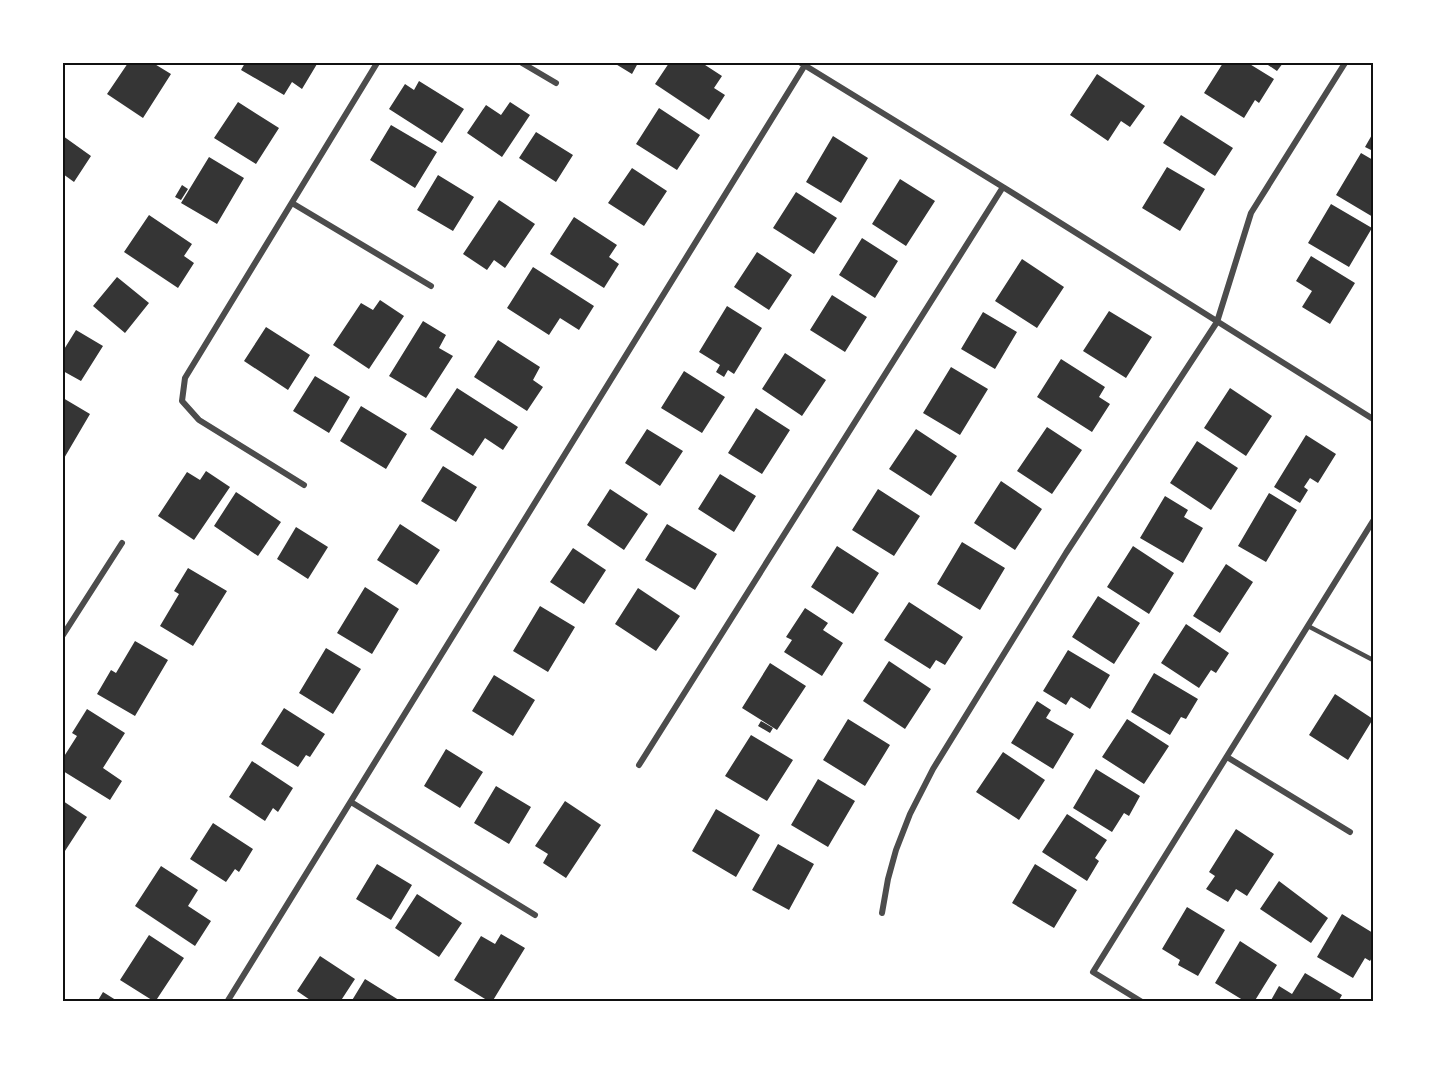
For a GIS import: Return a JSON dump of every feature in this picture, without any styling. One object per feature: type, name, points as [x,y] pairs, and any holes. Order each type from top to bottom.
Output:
[{"type":"street","points":[[304,485],[199,420],[182,401],[185,378],[194,359],[377,63]]},
{"type":"street","points":[[522,63],[556,83]]},
{"type":"street","points":[[882,913],[896,850],[910,814],[933,769],[1066,553],[1217,322],[1251,213],[1345,63]]},
{"type":"street","points":[[227,1002],[803,64],[1373,419]]},
{"type":"street","points":[[639,765],[1003,187]]},
{"type":"street","points":[[292,203],[431,286]]},
{"type":"street","points":[[1142,1002],[1093,972],[1373,521]]},
{"type":"street","points":[[63,635],[122,543]]},
{"type":"street","points":[[1227,757],[1350,832]]},
{"type":"street","points":[[351,802],[535,915]]},
{"type":"lane","points":[[1308,626],[1373,660]]},
{"type":"building","points":[[128,63],[153,63],[171,74],[143,118],[107,94]]},
{"type":"building","points":[[245,63],[317,64],[302,89],[292,82],[284,95],[241,70]]},
{"type":"building","points":[[614,63],[638,63],[632,74]]},
{"type":"building","points":[[669,63],[702,63],[722,76],[714,88],[725,95],[709,120],[655,84]]},
{"type":"building","points":[[1223,63],[1248,63],[1274,79],[1259,103],[1255,100],[1244,118],[1204,93]]},
{"type":"building","points":[[1265,63],[1283,63],[1277,71]]},
{"type":"building","points":[[1097,74],[1145,106],[1130,127],[1121,121],[1108,141],[1070,115]]},
{"type":"building","points":[[419,81],[464,109],[442,143],[389,109],[405,84],[414,90]]},
{"type":"building","points":[[238,102],[279,128],[256,164],[214,138]]},
{"type":"building","points":[[510,102],[530,115],[502,157],[467,133],[486,105],[501,115]]},
{"type":"building","points":[[659,108],[700,135],[677,170],[636,144]]},
{"type":"building","points":[[1181,115],[1233,148],[1215,176],[1163,143]]},
{"type":"building","points":[[391,125],[437,152],[415,188],[370,160]]},
{"type":"building","points":[[536,132],[573,155],[556,182],[519,158]]},
{"type":"building","points":[[1373,133],[1373,151],[1365,147]]},
{"type":"building","points":[[63,136],[91,156],[74,182],[63,174]]},
{"type":"building","points":[[833,136],[868,158],[841,203],[806,182]]},
{"type":"building","points":[[1361,153],[1373,160],[1373,217],[1336,195]]},
{"type":"building","points":[[209,157],[244,178],[217,224],[181,203]]},
{"type":"building","points":[[1167,167],[1205,189],[1180,231],[1142,208]]},
{"type":"building","points":[[632,168],[667,191],[644,226],[608,203]]},
{"type":"building","points":[[438,175],[474,197],[453,231],[417,210]]},
{"type":"building","points":[[900,179],[935,201],[906,246],[872,224]]},
{"type":"building","points":[[182,185],[188,189],[181,200],[175,197]]},
{"type":"building","points":[[796,192],[837,218],[814,254],[773,228]]},
{"type":"building","points":[[499,200],[535,224],[505,268],[494,260],[487,270],[463,254]]},
{"type":"building","points":[[1331,204],[1372,228],[1349,267],[1308,243]]},
{"type":"building","points":[[149,215],[192,244],[184,256],[194,263],[178,288],[124,252]]},
{"type":"building","points":[[574,217],[617,245],[609,257],[619,264],[604,288],[550,254]]},
{"type":"building","points":[[862,238],[898,261],[875,298],[839,275]]},
{"type":"building","points":[[757,252],[792,275],[769,310],[734,287]]},
{"type":"building","points":[[1311,256],[1355,283],[1330,324],[1302,307],[1312,291],[1296,281]]},
{"type":"building","points":[[1022,259],[1064,287],[1037,328],[995,301]]},
{"type":"building","points":[[533,267],[594,306],[579,330],[560,318],[549,335],[507,308]]},
{"type":"building","points":[[117,277],[149,303],[125,333],[93,306]]},
{"type":"building","points":[[832,295],[867,317],[845,352],[810,330]]},
{"type":"building","points":[[380,300],[404,316],[369,369],[333,345],[361,303],[373,310]]},
{"type":"building","points":[[727,306],[762,328],[734,374],[728,370],[724,377],[716,372],[720,365],[699,352]]},
{"type":"building","points":[[1109,311],[1152,337],[1126,378],[1083,351]]},
{"type":"building","points":[[983,312],[1017,332],[995,369],[961,349]]},
{"type":"building","points":[[423,321],[446,335],[439,348],[453,356],[426,398],[389,376]]},
{"type":"building","points":[[266,327],[310,355],[288,390],[244,361]]},
{"type":"building","points":[[76,330],[103,346],[81,381],[63,371],[63,351]]},
{"type":"building","points":[[498,340],[540,367],[533,380],[543,387],[527,411],[474,377]]},
{"type":"building","points":[[785,353],[826,380],[802,416],[762,389]]},
{"type":"building","points":[[1061,359],[1105,387],[1099,397],[1110,404],[1092,432],[1037,397]]},
{"type":"building","points":[[951,367],[988,389],[960,435],[923,413]]},
{"type":"building","points":[[684,371],[725,397],[702,433],[661,408]]},
{"type":"building","points":[[315,376],[350,397],[329,433],[293,411]]},
{"type":"building","points":[[457,388],[518,427],[503,450],[485,438],[473,456],[430,429]]},
{"type":"building","points":[[1230,388],[1272,416],[1246,456],[1204,428]]},
{"type":"building","points":[[63,398],[90,414],[63,460]]},
{"type":"building","points":[[361,406],[407,434],[386,469],[340,441]]},
{"type":"building","points":[[756,408],[790,430],[762,474],[728,453]]},
{"type":"building","points":[[1047,427],[1082,450],[1052,494],[1017,471]]},
{"type":"building","points":[[647,429],[683,451],[660,486],[625,463]]},
{"type":"building","points":[[916,429],[957,456],[931,496],[889,469]]},
{"type":"building","points":[[1306,435],[1336,454],[1318,483],[1310,478],[1304,487],[1308,490],[1300,503],[1274,487]]},
{"type":"building","points":[[1197,441],[1238,468],[1211,510],[1170,483]]},
{"type":"building","points":[[443,466],[477,487],[456,522],[421,501]]},
{"type":"building","points":[[206,471],[230,487],[194,540],[158,516],[187,472],[200,480]]},
{"type":"building","points":[[720,474],[756,496],[734,532],[698,509]]},
{"type":"building","points":[[1001,481],[1042,509],[1015,550],[974,523]]},
{"type":"building","points":[[610,489],[648,514],[624,550],[587,525]]},
{"type":"building","points":[[878,489],[920,516],[894,556],[852,530]]},
{"type":"building","points":[[236,492],[281,522],[258,556],[214,526]]},
{"type":"building","points":[[1269,493],[1297,510],[1266,562],[1238,546]]},
{"type":"building","points":[[1165,496],[1188,510],[1184,517],[1203,528],[1183,563],[1140,538]]},
{"type":"building","points":[[400,524],[440,550],[417,585],[377,560]]},
{"type":"building","points":[[667,524],[717,554],[695,590],[645,560]]},
{"type":"building","points":[[296,527],[328,547],[308,579],[277,559]]},
{"type":"building","points":[[962,542],[1005,568],[980,610],[937,584]]},
{"type":"building","points":[[837,546],[879,573],[853,614],[811,587]]},
{"type":"building","points":[[1133,546],[1174,573],[1149,614],[1107,587]]},
{"type":"building","points":[[573,548],[606,570],[584,604],[550,582]]},
{"type":"building","points":[[1226,564],[1253,582],[1220,633],[1193,616]]},
{"type":"building","points":[[188,568],[227,591],[193,646],[160,626],[179,594],[174,591]]},
{"type":"building","points":[[365,587],[399,609],[372,654],[337,633]]},
{"type":"building","points":[[638,588],[680,616],[656,651],[615,624]]},
{"type":"building","points":[[1098,596],[1140,623],[1114,664],[1072,637]]},
{"type":"building","points":[[909,602],[963,637],[945,665],[936,660],[930,669],[884,640]]},
{"type":"building","points":[[540,606],[575,627],[548,672],[513,651]]},
{"type":"building","points":[[805,608],[828,623],[823,630],[843,643],[822,676],[784,652],[792,640],[786,637]]},
{"type":"building","points":[[1186,624],[1229,653],[1216,673],[1211,670],[1199,688],[1161,663]]},
{"type":"building","points":[[135,641],[168,660],[135,716],[97,694],[111,670],[116,673]]},
{"type":"building","points":[[326,648],[361,669],[333,714],[299,693]]},
{"type":"building","points":[[1068,650],[1110,675],[1090,709],[1071,697],[1066,705],[1043,691]]},
{"type":"building","points":[[889,661],[931,689],[905,729],[863,701]]},
{"type":"building","points":[[770,663],[806,686],[777,730],[742,708]]},
{"type":"building","points":[[1154,673],[1198,699],[1186,719],[1181,717],[1170,735],[1131,712]]},
{"type":"building","points":[[494,675],[535,700],[513,736],[472,711]]},
{"type":"building","points":[[1335,694],[1373,719],[1348,760],[1309,735]]},
{"type":"building","points":[[1037,701],[1051,710],[1046,718],[1074,734],[1053,769],[1011,743]]},
{"type":"building","points":[[284,708],[325,734],[310,757],[306,755],[298,767],[261,744]]},
{"type":"building","points":[[87,709],[125,733],[103,768],[122,781],[110,800],[63,771],[63,758],[77,736],[72,733]]},
{"type":"building","points":[[848,719],[890,745],[865,786],[823,760]]},
{"type":"building","points":[[1127,719],[1169,746],[1144,784],[1102,757]]},
{"type":"building","points":[[761,721],[773,728],[770,733],[758,726]]},
{"type":"building","points":[[751,735],[793,760],[767,801],[725,776]]},
{"type":"building","points":[[446,749],[483,772],[460,808],[424,786]]},
{"type":"building","points":[[1003,752],[1045,780],[1019,820],[976,792]]},
{"type":"building","points":[[252,761],[293,788],[278,812],[273,808],[265,821],[229,797]]},
{"type":"building","points":[[1096,769],[1140,796],[1129,816],[1124,813],[1112,832],[1073,808]]},
{"type":"building","points":[[818,779],[855,801],[828,847],[791,825]]},
{"type":"building","points":[[496,786],[531,807],[509,844],[474,823]]},
{"type":"building","points":[[63,801],[87,817],[63,854]]},
{"type":"building","points":[[565,801],[601,825],[566,878],[543,863],[548,854],[535,846]]},
{"type":"building","points":[[716,809],[760,835],[736,877],[692,851]]},
{"type":"building","points":[[1067,814],[1107,840],[1095,858],[1099,861],[1087,881],[1042,852]]},
{"type":"building","points":[[213,823],[253,849],[239,872],[235,869],[226,882],[190,859]]},
{"type":"building","points":[[1236,829],[1274,854],[1247,896],[1236,889],[1228,902],[1206,889],[1215,876],[1209,872]]},
{"type":"building","points":[[778,844],[814,864],[789,910],[752,890]]},
{"type":"building","points":[[377,864],[412,885],[391,920],[356,899]]},
{"type":"building","points":[[1035,864],[1077,890],[1054,928],[1012,903]]},
{"type":"building","points":[[161,866],[198,890],[188,906],[211,921],[195,946],[135,906]]},
{"type":"building","points":[[1279,881],[1328,918],[1311,943],[1260,909]]},
{"type":"building","points":[[417,894],[462,923],[439,957],[395,928]]},
{"type":"building","points":[[1187,907],[1225,930],[1198,976],[1178,965],[1180,960],[1162,949]]},
{"type":"building","points":[[1342,914],[1373,933],[1373,956],[1370,961],[1365,958],[1353,978],[1317,957]]},
{"type":"building","points":[[501,934],[525,948],[490,1002],[454,980],[481,936],[495,944]]},
{"type":"building","points":[[149,935],[184,958],[155,1002],[120,980]]},
{"type":"building","points":[[1240,941],[1277,965],[1254,1002],[1246,1002],[1215,983]]},
{"type":"building","points":[[320,956],[355,979],[340,1002],[313,1002],[297,991]]},
{"type":"building","points":[[1305,973],[1342,995],[1338,1002],[1270,1002],[1279,986],[1292,994]]},
{"type":"building","points":[[365,979],[402,1002],[351,1002]]},
{"type":"building","points":[[103,992],[119,1002],[97,1002]]}]
